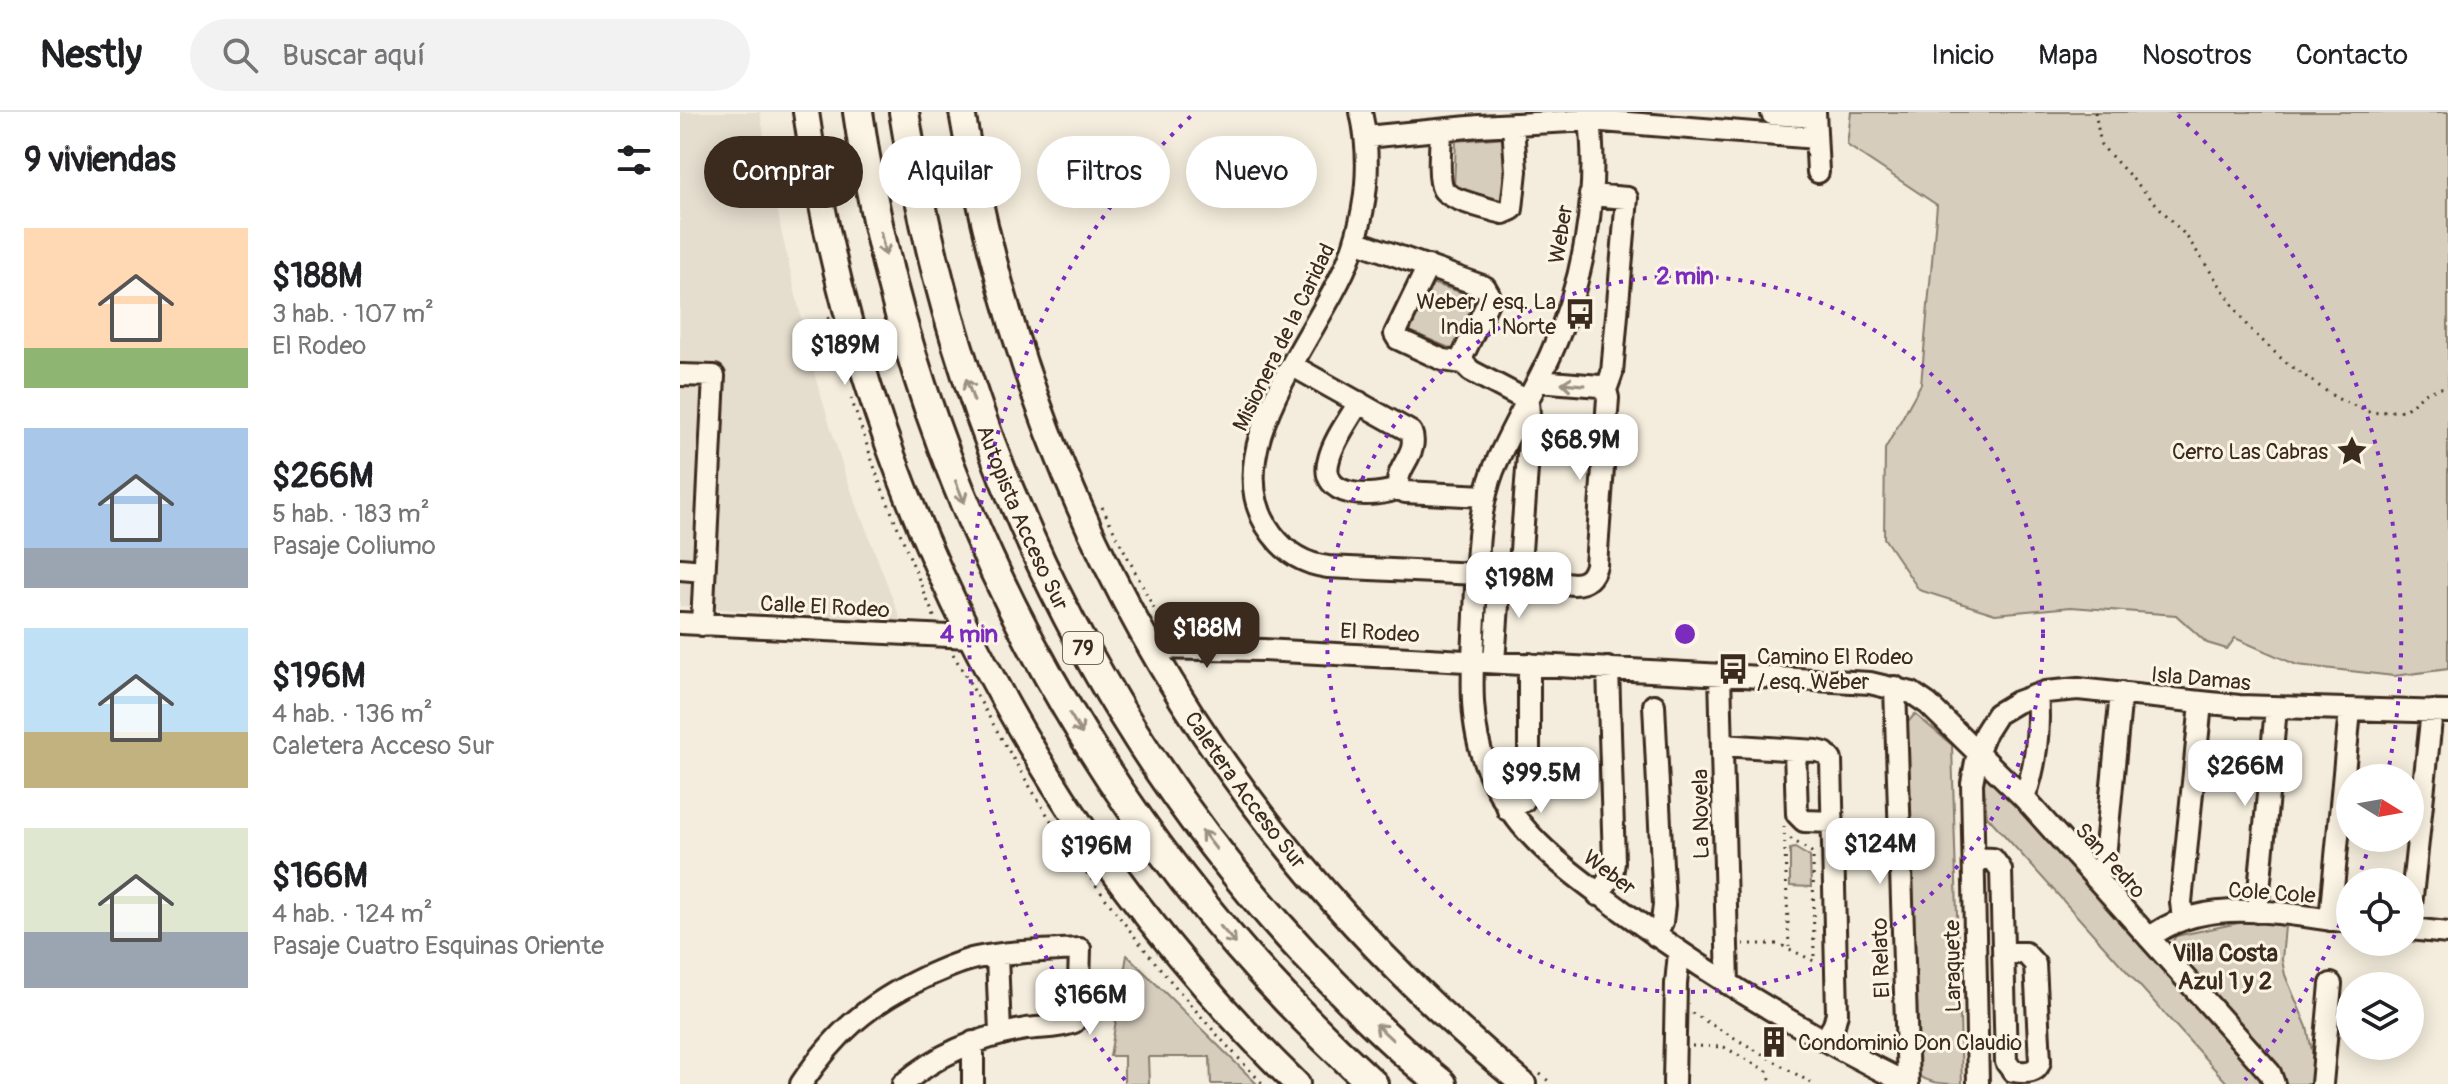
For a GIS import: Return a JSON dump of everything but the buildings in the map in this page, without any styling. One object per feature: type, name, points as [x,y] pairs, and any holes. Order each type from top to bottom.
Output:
[{"type":"highway","name":"Autopista Acceso Sur","points":[[858,112],[886,256],[918,374],[935,427],[977,533],[1027,639],[1085,740],[1177,872],[1287,1000],[1373,1084]]},
{"type":"highway","name":"Autopista Acceso Sur","points":[[904,112],[929,249],[969,387],[1008,491],[1077,638],[1131,729],[1224,859],[1326,975],[1442,1084]]},
{"type":"main road","points":[[806,112],[830,242],[860,354],[916,516],[969,637],[1032,749],[1116,876],[1216,999],[1297,1084]]},
{"type":"main road","name":"Caletera Acceso Sur","points":[[962,112],[993,261],[1038,410],[1097,548],[1150,648],[1233,777],[1322,890],[1426,999],[1523,1084]]},
{"type":"street","name":"Misionera de la Caridad","points":[[1361,112],[1366,137],[1367,176],[1355,241],[1339,279],[1263,424],[1253,465],[1257,504],[1266,526],[1281,544],[1298,558],[1318,566],[1477,574],[1574,584],[1589,579],[1596,565],[1608,398],[1606,390]]},
{"type":"street","points":[[1366,137],[1589,116],[1772,120],[1815,114],[1818,172]]},
{"type":"street","name":"Weber","points":[[1589,116],[1590,195],[1581,262],[1572,295],[1538,381],[1502,450],[1485,496],[1477,574],[1483,661],[1476,734],[1484,763],[1508,810],[1557,862],[1598,895],[1728,984],[1908,1084]]},
{"type":"street","points":[[1772,120],[1816,138]]},
{"type":"street","points":[[1441,130],[1441,180],[1444,191],[1453,197],[1503,213],[1512,209],[1514,203],[1516,162],[1513,124]]},
{"type":"street","points":[[1538,381],[1600,386],[1606,390],[1612,373],[1627,198],[1590,195]]},
{"type":"street","points":[[1355,241],[1478,283],[1488,290],[1488,302],[1463,355],[1463,363]]},
{"type":"street","points":[[1428,266],[1395,334],[1398,339],[1443,360],[1463,363],[1471,371],[1528,401]]},
{"type":"street","points":[[1293,366],[1404,426],[1414,437],[1414,447],[1397,479],[1399,488]]},
{"type":"street","points":[[680,375],[714,376],[702,625]]},
{"type":"street","name":"Weber","points":[[1483,661],[1509,577],[1530,428],[1528,401]]},
{"type":"street","points":[[1359,402],[1331,453],[1327,467],[1330,480],[1341,491],[1384,493],[1399,488],[1408,492],[1485,496]]},
{"type":"street","points":[[680,569],[704,571]]},
{"type":"street","name":"Calle El Rodeo","points":[[680,623],[969,637]]},
{"type":"street","name":"El Rodeo","points":[[1150,648],[1263,650],[1483,661],[1870,683],[1895,687]]},
{"type":"street","points":[[1508,810],[1524,801],[1529,791],[1529,664]]},
{"type":"street","points":[[1598,895],[1609,879],[1614,862],[1608,668]]},
{"type":"street","name":"La Novela","points":[[1720,674],[1728,984]]},
{"type":"street","name":"San Pedro","points":[[1895,687],[1912,693],[1928,704],[2024,798],[2270,1073],[2274,1084]]},
{"type":"street","name":"El Relato","points":[[1895,687],[1908,1084]]},
{"type":"street","name":"Isla Damas","points":[[1978,751],[1997,714],[2037,695],[2078,689],[2276,708],[2440,711]]},
{"type":"street","points":[[2096,879],[2105,857],[2121,693]]},
{"type":"street","points":[[2024,798],[2030,783],[2039,713],[2037,695]]},
{"type":"street","points":[[2183,919],[2181,902],[2201,703]]},
{"type":"street","points":[[1654,705],[1664,905],[1656,936]]},
{"type":"street","points":[[2257,912],[2276,708]]},
{"type":"street","points":[[2343,868],[2350,710]]},
{"type":"street","points":[[2417,868],[2440,711]]},
{"type":"street","points":[[1722,745],[1821,751],[1831,760],[1837,1013],[1825,1040]]},
{"type":"street","points":[[1795,750],[1797,814],[1804,821],[1833,822]]},
{"type":"street","name":"Laraquete","points":[[1978,751],[1972,783],[1978,1084]]},
{"type":"street","points":[[1974,858],[1993,859],[2001,870],[2003,953],[2006,1062],[2013,1071],[2032,1071],[2040,1061],[2035,964],[2025,953],[2003,953]]},
{"type":"street","name":"Cole Cole","points":[[2149,938],[2183,919],[2230,911],[2336,921]]},
{"type":"street","points":[[2424,930],[2448,933]]},
{"type":"street","points":[[1698,965],[1716,960],[1727,948]]},
{"type":"street","points":[[801,1084],[839,1034],[886,996],[961,962],[997,955],[1080,949],[1078,1016],[1074,1022],[1000,1034],[973,1042],[940,1057],[912,1080]]},
{"type":"street","points":[[1674,1084],[1684,1007],[1679,953]]},
{"type":"street","points":[[997,955],[1000,1034]]},
{"type":"street","points":[[2322,1084],[2331,984]]},
{"type":"street","points":[[973,1042],[973,1084]]},
{"type":"path","points":[[2095,112],[2101,145],[2187,237],[2248,327],[2284,361],[2336,398],[2372,413],[2405,410],[2425,393],[2441,388],[2448,390]]},
{"type":"path","points":[[1784,820],[1789,947]]},
{"type":"path","points":[[1727,948],[1779,944],[1814,961],[1813,853],[1784,835]]},
{"type":"path","points":[[1684,1007],[1692,1024]]},
{"type":"path","points":[[1684,1007],[1813,1084]]},
{"type":"path","points":[[1692,1036],[1692,1048],[1724,1047],[1767,1071],[1772,1084]]},
{"type":"shaded area","points":[[680,112],[760,112],[764,136],[704,136],[704,208],[777,208],[814,373],[845,474],[902,623],[680,606]]},
{"type":"shaded area","points":[[1851,112],[2448,112],[2448,669],[2394,676],[2297,665],[2235,638],[2227,649],[2207,643],[2176,615],[2071,607],[1995,614],[1919,590],[1884,538],[1885,449],[1921,384],[1937,205],[1847,145]]},
{"type":"shaded area","points":[[1507,137],[1507,164],[1500,204],[1454,187],[1456,141]]},
{"type":"shaded area","points":[[1431,283],[1470,295],[1473,302],[1454,350],[1405,329]]},
{"type":"shaded area","points":[[1915,714],[1952,745],[1962,1084],[1937,1083],[1914,1073],[1906,731],[1908,722]]},
{"type":"shaded area","points":[[1988,775],[2263,1077],[2264,1084],[2228,1084],[1987,816],[1983,780]]},
{"type":"shaded area","points":[[1795,848],[1810,857],[1811,887],[1790,886],[1790,849]]},
{"type":"shaded area","points":[[2248,921],[2285,926],[2282,960],[2285,975],[2307,1027],[2312,1051],[2313,1084],[2284,1084],[2274,1061],[2170,945],[2176,936]]},
{"type":"shaded area","points":[[1127,955],[1257,1084],[1211,1084],[1210,1057],[1148,1057],[1149,1084],[1124,1084],[1124,1056],[1110,1056]]},
{"type":"place","name":"Weber / esq. La India 1 Norte","points":[[1580,314]]},
{"type":"place","name":"Cerro Las Cabras","points":[[2352,451]]},
{"type":"place","name":"Camino El Rodeo / esq. Weber","points":[[1733,669]]},
{"type":"place","name":"Condominio Don Claudio","points":[[1774,1042]]},
{"type":"district","name":"Villa Costa Azul 1 y 2","points":[[2225,967]]}]
